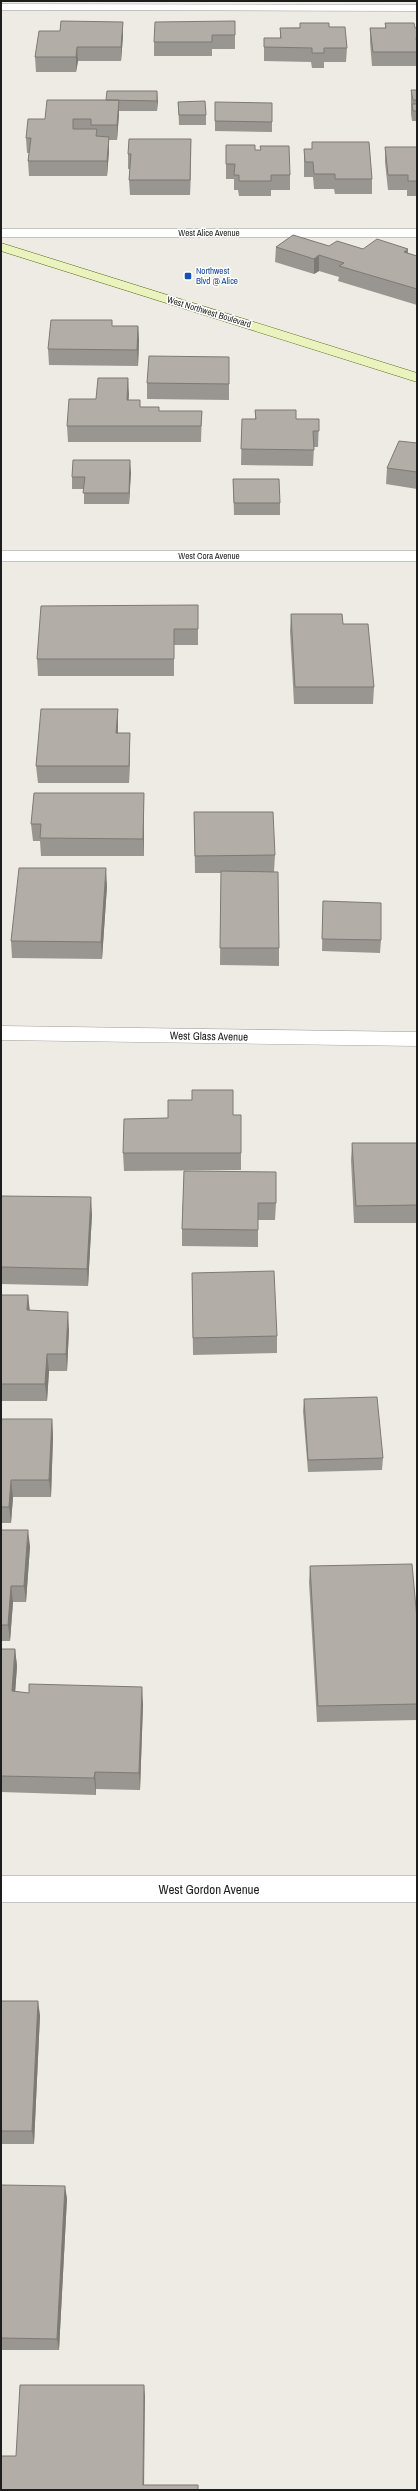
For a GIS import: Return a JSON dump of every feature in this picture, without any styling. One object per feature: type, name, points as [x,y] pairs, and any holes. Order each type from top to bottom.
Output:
[{"type":"main road","name":"West Northwest Boulevard","points":[[1,247],[417,378]]},
{"type":"street","points":[[1,7],[417,8]]},
{"type":"street","name":"West Alice Avenue","points":[[1,233],[417,233]]},
{"type":"street","name":"West Cora Avenue","points":[[1,556],[417,556]]},
{"type":"street","name":"West Glass Avenue","points":[[1,1033],[417,1039]]},
{"type":"street","name":"West Gordon Avenue","points":[[1,1890],[417,1890]]},
{"type":"building","points":[[61,21],[123,22],[121,47],[77,47],[76,57],[35,57],[39,31],[60,31]]},
{"type":"building","points":[[235,21],[235,35],[212,35],[212,42],[154,42],[155,22]]},
{"type":"building","points":[[300,23],[329,23],[329,27],[345,27],[347,48],[324,48],[324,53],[312,53],[312,48],[264,47],[264,38],[281,38],[280,28],[300,28]]},
{"type":"building","points":[[385,23],[414,23],[415,28],[417,28],[417,52],[373,52],[370,28],[386,28]]},
{"type":"building","points":[[411,90],[417,90],[417,100],[413,100]]},
{"type":"building","points":[[107,91],[157,91],[157,101],[106,100]]},
{"type":"building","points":[[47,100],[119,100],[117,125],[91,125],[91,119],[73,119],[73,129],[97,129],[96,136],[109,137],[107,161],[28,161],[31,138],[26,138],[28,119],[45,119]]},
{"type":"building","points":[[205,101],[206,115],[179,115],[178,102]]},
{"type":"building","points":[[215,102],[272,103],[272,122],[215,121]]},
{"type":"building","points":[[412,104],[417,104],[417,111],[413,111]]},
{"type":"building","points":[[129,139],[191,139],[190,180],[129,180],[131,154],[128,154]]},
{"type":"building","points":[[312,142],[369,142],[372,179],[335,179],[335,174],[314,174],[313,162],[305,162],[304,149],[312,149]]},
{"type":"building","points":[[226,145],[255,145],[255,150],[261,150],[260,146],[289,146],[290,175],[271,175],[271,181],[239,181],[239,175],[234,175],[235,164],[226,164]]},
{"type":"building","points":[[385,147],[417,147],[417,181],[408,181],[408,175],[388,175]]},
{"type":"building","points":[[293,235],[329,246],[337,241],[363,249],[377,239],[408,249],[404,252],[417,256],[417,289],[339,266],[344,263],[319,255],[314,259],[276,247]]},
{"type":"building","points":[[51,320],[112,320],[112,326],[138,326],[137,350],[48,349]]},
{"type":"building","points":[[149,356],[229,357],[229,384],[147,383]]},
{"type":"building","points":[[98,378],[128,378],[127,400],[140,400],[140,407],[159,407],[159,411],[202,411],[201,426],[67,426],[69,399],[96,399]]},
{"type":"building","points":[[255,410],[296,410],[296,419],[319,419],[319,431],[313,431],[314,450],[241,449],[242,419],[256,419]]},
{"type":"building","points":[[399,441],[417,443],[417,472],[387,468]]},
{"type":"building","points":[[73,460],[130,460],[129,493],[83,493],[85,477],[72,477]]},
{"type":"building","points":[[233,479],[279,479],[280,503],[234,503]]},
{"type":"building","points":[[198,605],[198,629],[174,629],[174,659],[37,659],[41,606]]},
{"type":"building","points":[[291,614],[342,614],[343,624],[368,624],[374,687],[295,687]]},
{"type":"building","points":[[41,709],[118,709],[116,733],[130,733],[129,766],[36,766]]},
{"type":"building","points":[[34,793],[144,793],[143,839],[40,838],[41,824],[31,824]]},
{"type":"building","points":[[194,812],[273,812],[275,855],[195,856]]},
{"type":"building","points":[[19,868],[106,868],[101,942],[11,941]]},
{"type":"building","points":[[221,871],[278,872],[279,948],[220,948]]},
{"type":"building","points":[[323,901],[381,903],[381,940],[322,939]]},
{"type":"building","points":[[192,1090],[233,1090],[233,1115],[241,1115],[241,1153],[123,1153],[124,1119],[168,1118],[168,1100],[192,1100]]},
{"type":"building","points":[[352,1143],[417,1143],[417,1205],[356,1206]]},
{"type":"building","points":[[184,1171],[276,1172],[276,1203],[258,1203],[258,1230],[182,1229]]},
{"type":"building","points":[[1,1196],[91,1197],[87,1269],[1,1267]]},
{"type":"building","points":[[274,1271],[277,1336],[193,1338],[192,1273]]},
{"type":"building","points":[[1,1295],[28,1295],[27,1310],[68,1312],[66,1354],[47,1354],[45,1384],[1,1384]]},
{"type":"building","points":[[377,1397],[383,1458],[308,1460],[304,1399]]},
{"type":"building","points":[[1,1419],[52,1419],[49,1480],[11,1480],[9,1507],[1,1507]]},
{"type":"building","points":[[1,1530],[28,1530],[24,1586],[11,1586],[8,1625],[1,1625]]},
{"type":"building","points":[[412,1564],[417,1619],[417,1704],[318,1706],[310,1566]]},
{"type":"building","points":[[1,1649],[15,1649],[12,1691],[29,1693],[29,1684],[142,1687],[139,1773],[95,1772],[94,1778],[1,1776]]},
{"type":"building","points":[[1,2001],[38,2001],[32,2131],[1,2131]]},
{"type":"building","points":[[1,2185],[65,2186],[57,2339],[1,2338]]},
{"type":"building","points":[[20,2385],[144,2385],[143,2485],[198,2485],[198,2490],[1,2490],[1,2456],[16,2456]]},
{"type":"place","name":"Northwest Blvd @ Alice","points":[[188,276]]}]
